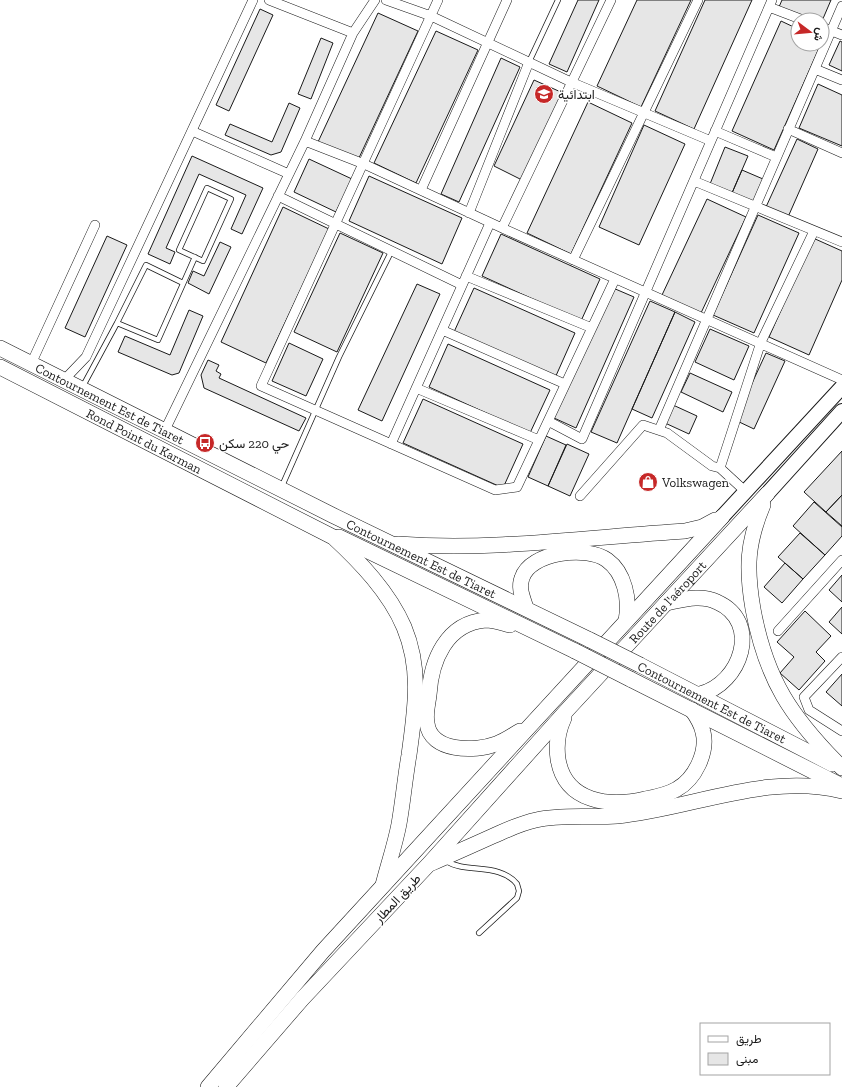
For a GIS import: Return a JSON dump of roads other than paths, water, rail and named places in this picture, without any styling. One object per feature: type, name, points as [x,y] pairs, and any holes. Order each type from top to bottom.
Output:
[{"type":"highway","name":"Contournement Est de Tiaret","points":[[0,348],[65,379],[391,544],[526,608],[700,694],[842,768]]},
{"type":"highway","name":"Rond Point du Karman","points":[[0,366],[289,514]]},
{"type":"highway","points":[[767,494],[755,523],[750,542],[748,568],[758,632],[768,666],[793,712],[842,768]]},
{"type":"highway","name":"Route de l'aéroport","points":[[568,709],[767,494]]},
{"type":"highway","name":"Contournement Est de Tiaret","points":[[289,514],[532,629],[842,786]]},
{"type":"highway","points":[[289,514],[333,537],[356,559],[390,603],[404,626],[411,649],[415,667],[417,692],[399,824],[378,893],[386,910]]},
{"type":"highway","points":[[391,544],[467,547],[685,531],[702,527],[722,517]]},
{"type":"highway","name":"Route de l'aéroport","points":[[533,723],[722,517]]},
{"type":"highway","points":[[526,608],[520,588],[522,577],[528,568],[542,558],[552,554],[592,554],[606,559],[617,569],[624,583],[628,602],[626,621]]},
{"type":"highway","points":[[677,566],[690,578]]},
{"type":"highway","points":[[666,603],[690,598],[718,602],[731,611],[739,624],[742,634],[742,649],[738,663],[717,687],[700,694]]},
{"type":"highway","points":[[532,629],[486,620],[469,624],[453,634],[440,649],[434,663],[429,683],[427,723],[431,735],[441,744],[478,748],[497,744],[533,723]]},
{"type":"highway","points":[[568,709],[558,736],[557,753],[560,769],[568,781],[581,794],[595,801],[611,803],[629,803],[662,796],[678,789],[691,777],[700,761],[704,733],[701,723],[692,710]]},
{"type":"highway","name":"طريق المطار","points":[[226,1087],[302,999],[428,865],[568,709]]},
{"type":"highway","name":"طريق المطار","points":[[208,1087],[322,951],[378,893],[533,723]]},
{"type":"highway","points":[[428,865],[514,827],[547,818],[574,816],[617,816],[749,791],[788,786],[816,787],[842,791]]},
{"type":"main road","points":[[722,517],[842,387]]},
{"type":"main road","points":[[767,494],[842,411]]},
{"type":"street","points":[[65,379],[86,357],[253,0]]},
{"type":"street","points":[[269,0],[353,33]]},
{"type":"street","points":[[165,430],[305,141],[353,33],[375,0]]},
{"type":"street","points":[[386,0],[431,16],[571,82],[711,141]]},
{"type":"street","points":[[438,0],[337,224],[261,386],[494,490],[517,487],[615,279]]},
{"type":"street","points":[[421,190],[508,0]]},
{"type":"street","points":[[502,228],[611,0]]},
{"type":"street","points":[[573,260],[698,0]]},
{"type":"street","points":[[548,421],[582,439],[770,3],[790,13]]},
{"type":"street","points":[[659,430],[754,206],[842,6]]},
{"type":"street","points":[[831,31],[842,35]]},
{"type":"street","points":[[469,213],[529,62]]},
{"type":"street","points":[[815,68],[842,80]]},
{"type":"street","points":[[788,129],[842,153]]},
{"type":"street","points":[[715,131],[776,157]]},
{"type":"street","points":[[192,132],[289,174]]},
{"type":"street","points":[[305,141],[364,164],[490,223],[761,342],[842,380]]},
{"type":"street","points":[[694,181],[842,242]]},
{"type":"street","points":[[278,196],[392,250],[464,280],[592,328]]},
{"type":"street","points":[[391,444],[490,223]]},
{"type":"street","points":[[31,364],[95,225]]},
{"type":"street","points":[[720,468],[761,342],[814,231]]},
{"type":"street","points":[[442,330],[566,384]]},
{"type":"street","points":[[416,388],[539,440]]},
{"type":"street","points":[[580,496],[643,425],[668,433],[712,466],[720,468],[746,492]]},
{"type":"street","points":[[778,631],[842,560]]},
{"type":"street","points":[[842,657],[804,698],[809,710],[842,731]]},
{"type":"lane","points":[[529,62],[558,0]]},
{"type":"lane","points":[[207,188],[231,199],[203,261],[195,258],[179,250],[207,188]]},
{"type":"lane","points":[[281,489],[339,358],[392,250]]},
{"type":"lane","points":[[118,323],[158,340],[195,258]]},
{"type":"lane","points":[[82,388],[118,323],[146,266],[183,283]]},
{"type":"lane","points":[[443,859],[463,867],[494,871],[517,884],[519,891],[517,898],[479,933]]},
{"type":"place","name":"ابتدائية","points":[[544,94]]},
{"type":"place","name":"حي 220 سكن","points":[[205,443]]},
{"type":"place","name":"Volkswagen","points":[[648,482]]}]
